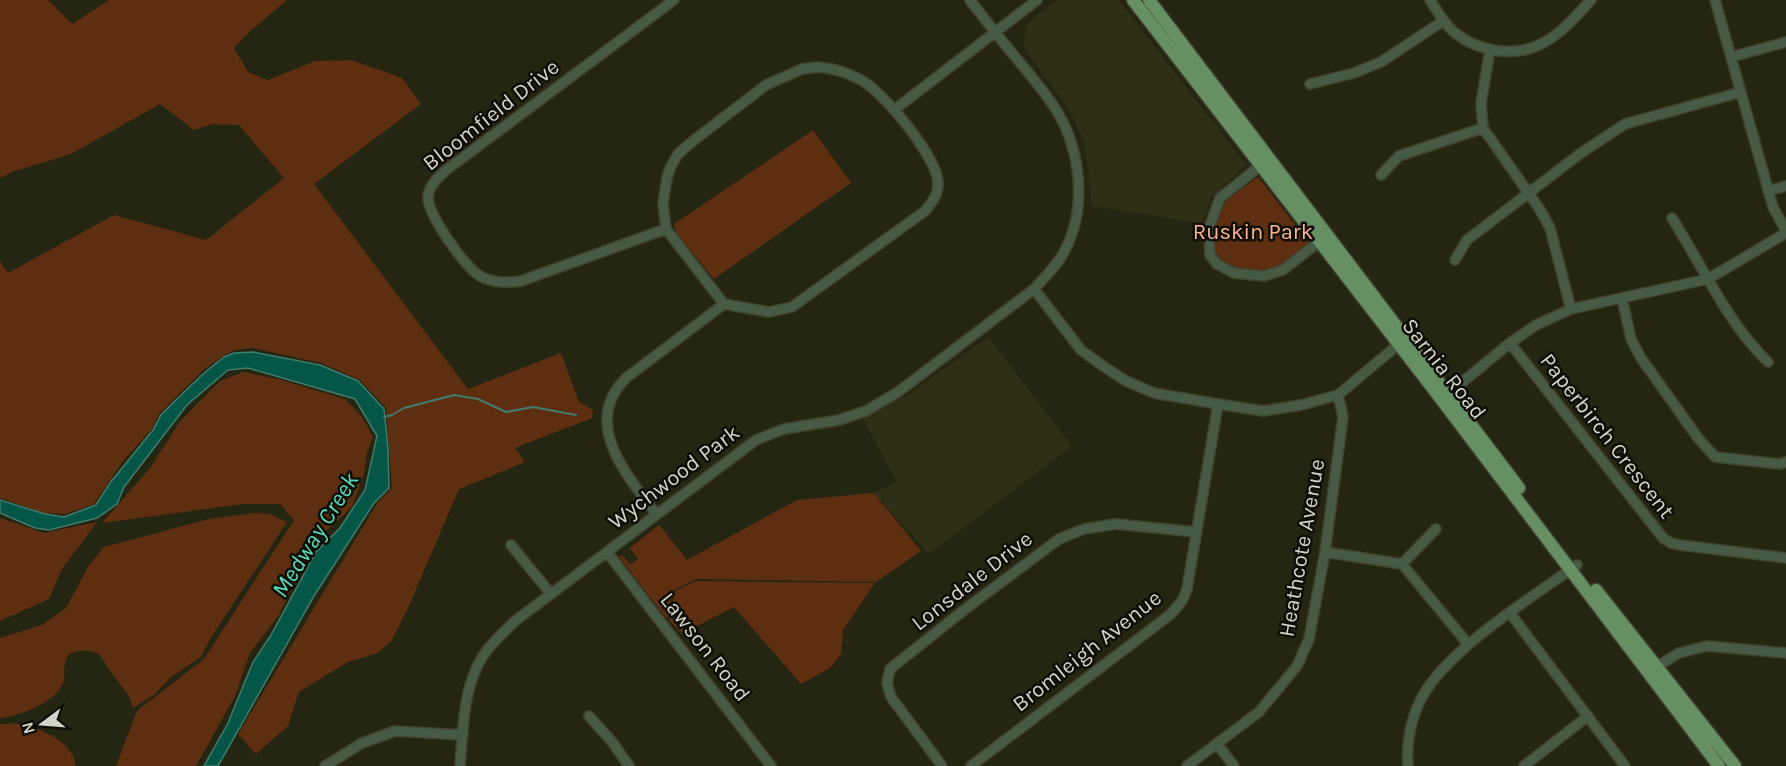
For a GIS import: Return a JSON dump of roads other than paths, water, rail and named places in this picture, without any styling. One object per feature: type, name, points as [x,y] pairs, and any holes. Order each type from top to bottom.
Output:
[{"type":"main road","name":"Sarnia Road","points":[[1133,0],[1324,238],[1574,568],[1719,766]]},
{"type":"main road","name":"Sarnia Road","points":[[1149,0],[1265,163]]},
{"type":"main road","name":"Sarnia Road","points":[[1324,238],[1399,344],[1444,396]]},
{"type":"main road","name":"Sarnia Road","points":[[1574,568],[1658,666],[1735,766]]},
{"type":"street","name":"Bloomfield Drive","points":[[666,229],[520,281],[506,283],[491,281],[478,275],[468,266],[439,224],[428,198],[430,189],[445,171],[675,0]]},
{"type":"street","points":[[970,0],[1057,111],[1070,138],[1077,166],[1076,222],[1065,250],[1050,272],[1034,289],[1081,350],[1126,381],[1154,393],[1263,411],[1301,405],[1338,395],[1399,344]]},
{"type":"street","points":[[894,110],[1037,0]]},
{"type":"street","points":[[1430,0],[1443,21],[1456,34],[1490,50],[1519,50],[1543,44],[1573,20],[1591,0]]},
{"type":"street","points":[[1444,396],[1536,325],[1571,309],[1708,279],[1786,232],[1773,207],[1768,191],[1715,0]]},
{"type":"street","points":[[1310,84],[1354,74],[1381,62],[1443,21]]},
{"type":"street","points":[[1731,57],[1786,42]]},
{"type":"street","points":[[1490,50],[1481,103],[1483,128],[1550,228],[1571,309]]},
{"type":"street","points":[[830,68],[864,81],[894,110],[929,154],[936,170],[939,184],[935,199],[926,211],[792,307],[769,312],[724,304],[666,229],[663,203],[665,189],[671,166],[678,154],[752,96],[777,79],[802,69],[830,68]]},
{"type":"street","points":[[1455,260],[1467,240],[1625,124],[1741,92]]},
{"type":"street","points":[[1381,175],[1399,156],[1483,128]]},
{"type":"street","points":[[1265,163],[1220,198],[1209,228],[1210,255],[1217,264],[1234,273],[1264,276],[1282,270],[1324,238]]},
{"type":"street","points":[[1768,191],[1786,186]]},
{"type":"street","points":[[1672,218],[1753,348],[1768,362]]},
{"type":"street","name":"Wychwood Park","points":[[460,766],[471,681],[483,656],[494,641],[516,621],[756,440],[784,429],[853,416],[881,403],[1034,289]]},
{"type":"street","points":[[1622,298],[1631,339],[1641,358],[1698,438],[1715,457],[1780,464],[1786,462]]},
{"type":"street","points":[[656,514],[619,461],[605,422],[609,403],[616,388],[626,378],[724,304]]},
{"type":"street","name":"Paperbirch Crescent","points":[[1510,343],[1663,538],[1680,545],[1786,558]]},
{"type":"street","name":"Heathcote Avenue","points":[[1187,766],[1259,712],[1297,666],[1309,639],[1325,552],[1343,417],[1338,395]]},
{"type":"street","name":"Bromleigh Avenue","points":[[971,766],[1171,614],[1182,601],[1187,589],[1218,404]]},
{"type":"street","name":"Lonsdale Drive","points":[[942,766],[891,697],[887,683],[890,669],[1059,538],[1084,529],[1116,524],[1196,532]]},
{"type":"street","points":[[1402,564],[1436,529]]},
{"type":"street","points":[[511,545],[551,594]]},
{"type":"street","name":"Lawson Road","points":[[607,552],[771,766]]},
{"type":"street","points":[[1325,552],[1402,564],[1468,644]]},
{"type":"street","points":[[1408,766],[1407,755],[1411,726],[1420,699],[1437,674],[1468,644],[1574,568]]},
{"type":"street","points":[[1510,613],[1625,766]]},
{"type":"street","points":[[1658,666],[1679,653],[1707,646],[1786,653]]},
{"type":"street","points":[[588,716],[613,742],[630,766]]},
{"type":"street","points":[[1524,766],[1588,716]]},
{"type":"street","points":[[325,766],[362,743],[395,731],[463,735]]},
{"type":"street","points":[[1218,744],[1234,766]]},
{"type":"water","name":"Medway Creek","points":[[253,352],[320,365],[358,381],[384,409],[389,488],[374,503],[314,596],[218,766],[204,766],[228,723],[253,662],[271,635],[316,552],[340,528],[365,490],[377,436],[355,399],[248,368],[228,370],[187,405],[124,487],[117,504],[97,518],[49,530],[35,528],[0,513],[0,500],[45,514],[64,517],[96,505],[110,483],[153,430],[161,415],[178,398],[224,357],[234,353]]},
{"type":"waterway","points":[[384,417],[404,408],[454,395],[478,399],[506,412],[533,407],[576,415]]},
{"type":"park label","name":"Ruskin Park","points":[[1253,232]]}]
